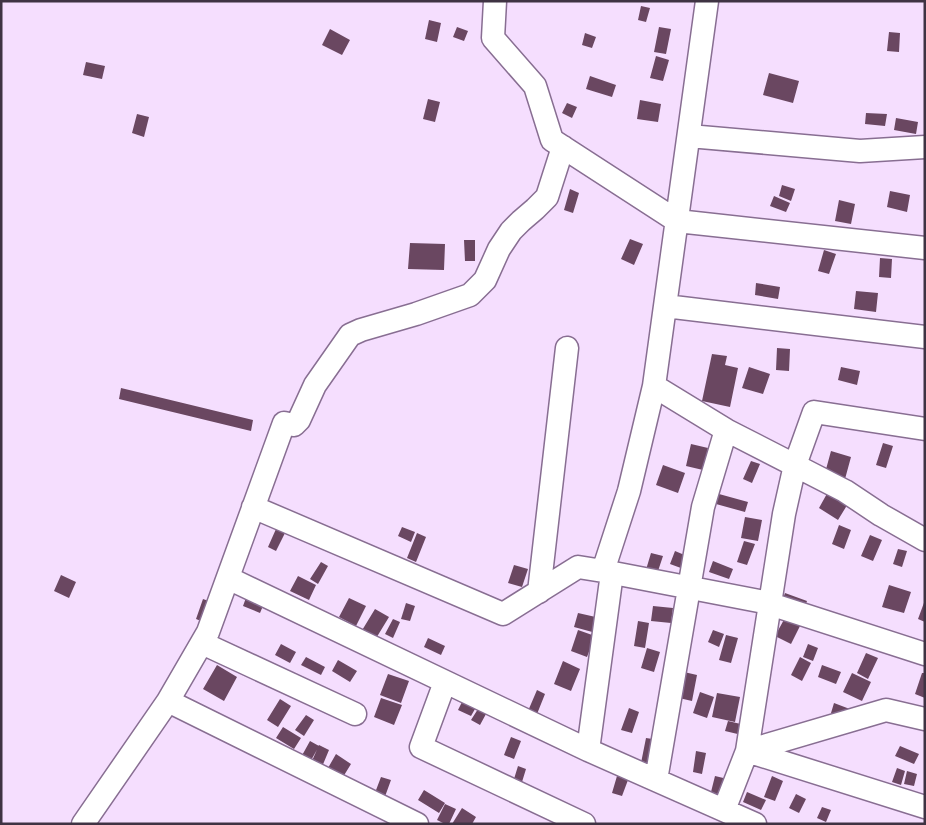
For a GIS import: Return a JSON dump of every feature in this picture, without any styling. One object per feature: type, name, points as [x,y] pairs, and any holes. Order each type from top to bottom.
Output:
[{"type":"street","points":[[495,1],[493,38],[535,86],[552,140],[677,221],[925,248]]},
{"type":"street","points":[[588,750],[608,572],[654,386],[707,1]]},
{"type":"street","points":[[689,136],[860,151],[925,147]]},
{"type":"street","points":[[83,824],[168,701],[208,632],[284,423],[294,425],[299,420],[315,385],[350,336],[361,330],[416,314],[470,295],[485,280],[499,249],[511,231],[547,196],[563,147]]},
{"type":"street","points":[[665,306],[925,337]]},
{"type":"street","points":[[539,592],[567,348]]},
{"type":"street","points":[[654,386],[726,430],[845,491],[881,515],[925,540]]},
{"type":"street","points":[[724,810],[747,751],[784,514],[795,465],[814,412],[925,429]]},
{"type":"street","points":[[656,780],[703,507],[726,430]]},
{"type":"street","points":[[253,508],[504,614],[578,567],[770,604],[925,654]]},
{"type":"street","points":[[228,578],[588,750],[755,824]]},
{"type":"street","points":[[202,643],[355,714]]},
{"type":"street","points":[[445,682],[421,747],[584,824]]},
{"type":"street","points":[[168,701],[417,824]]},
{"type":"street","points":[[747,751],[886,710],[925,719]]},
{"type":"street","points":[[747,751],[925,807]]},
{"type":"building","points":[[641,6],[650,8],[646,22],[638,20]]},
{"type":"building","points":[[429,20],[441,23],[437,42],[425,39]]},
{"type":"building","points":[[457,27],[468,31],[464,41],[453,37]]},
{"type":"building","points":[[659,27],[671,29],[666,54],[654,52]]},
{"type":"building","points":[[330,29],[350,40],[342,55],[322,45]]},
{"type":"building","points":[[889,32],[900,33],[899,52],[887,51]]},
{"type":"building","points":[[585,33],[596,37],[592,48],[582,45]]},
{"type":"building","points":[[656,56],[669,60],[663,81],[650,78]]},
{"type":"building","points":[[86,62],[105,66],[102,79],[83,75]]},
{"type":"building","points":[[769,73],[799,81],[793,103],[763,95]]},
{"type":"building","points":[[590,76],[616,85],[612,97],[586,89]]},
{"type":"building","points":[[428,99],[440,102],[435,122],[423,119]]},
{"type":"building","points":[[640,100],[661,104],[658,122],[637,119]]},
{"type":"building","points":[[567,103],[577,107],[572,118],[562,113]]},
{"type":"building","points":[[866,113],[887,114],[885,126],[865,124]]},
{"type":"building","points":[[137,114],[149,117],[144,137],[132,133]]},
{"type":"building","points":[[896,118],[918,122],[916,134],[894,130]]},
{"type":"building","points":[[782,185],[795,189],[791,201],[779,196]]},
{"type":"building","points":[[570,189],[579,193],[573,213],[564,210]]},
{"type":"building","points":[[890,191],[910,195],[907,212],[887,207]]},
{"type":"building","points":[[774,196],[790,203],[786,212],[770,206]]},
{"type":"building","points":[[839,200],[855,204],[851,224],[835,221]]},
{"type":"building","points":[[630,239],[643,244],[634,265],[621,259]]},
{"type":"building","points":[[464,240],[475,240],[475,261],[465,261]]},
{"type":"building","points":[[410,243],[445,244],[444,270],[408,269]]},
{"type":"building","points":[[824,250],[836,254],[829,274],[818,271]]},
{"type":"building","points":[[880,258],[892,259],[891,278],[879,277]]},
{"type":"building","points":[[756,283],[780,287],[778,299],[755,295]]},
{"type":"building","points":[[856,291],[878,293],[876,312],[854,309]]},
{"type":"building","points":[[777,348],[790,349],[789,371],[776,370]]},
{"type":"building","points":[[712,354],[727,356],[725,365],[738,368],[730,407],[702,401]]},
{"type":"building","points":[[749,367],[770,374],[763,394],[742,388]]},
{"type":"building","points":[[841,367],[860,371],[857,385],[838,380]]},
{"type":"building","points":[[121,388],[253,420],[251,431],[119,399]]},
{"type":"building","points":[[883,443],[893,446],[886,468],[876,465]]},
{"type":"building","points":[[691,444],[708,448],[703,470],[686,466]]},
{"type":"building","points":[[831,451],[851,457],[845,479],[825,473]]},
{"type":"building","points":[[751,461],[760,464],[752,483],[743,479]]},
{"type":"building","points":[[663,465],[685,473],[678,493],[656,485]]},
{"type":"building","points":[[829,490],[849,502],[838,520],[819,508]]},
{"type":"building","points":[[719,494],[748,502],[745,512],[716,504]]},
{"type":"building","points":[[745,517],[762,520],[758,541],[741,538]]},
{"type":"building","points":[[839,525],[851,530],[844,549],[832,544]]},
{"type":"building","points":[[402,527],[415,532],[411,542],[398,536]]},
{"type":"building","points":[[276,529],[285,533],[276,551],[268,547]]},
{"type":"building","points":[[417,533],[426,537],[416,562],[407,558]]},
{"type":"building","points":[[870,535],[882,540],[873,561],[861,556]]},
{"type":"building","points":[[744,541],[755,544],[747,565],[737,562]]},
{"type":"building","points":[[898,549],[907,551],[902,567],[893,564]]},
{"type":"building","points":[[675,551],[694,559],[689,571],[670,564]]},
{"type":"building","points":[[651,553],[663,556],[656,577],[645,573]]},
{"type":"building","points":[[713,561],[733,569],[729,579],[709,572]]},
{"type":"building","points":[[321,562],[328,566],[318,584],[310,579]]},
{"type":"building","points":[[514,565],[528,569],[522,587],[508,583]]},
{"type":"building","points":[[61,575],[76,582],[69,598],[54,591]]},
{"type":"building","points":[[298,576],[316,585],[309,600],[290,591]]},
{"type":"building","points":[[889,585],[911,592],[904,613],[882,607]]},
{"type":"building","points":[[785,593],[807,601],[803,612],[781,604]]},
{"type":"building","points":[[247,595],[265,601],[260,613],[243,606]]},
{"type":"building","points":[[349,598],[366,606],[356,626],[339,617]]},
{"type":"building","points":[[203,599],[214,603],[206,623],[196,619]]},
{"type":"building","points":[[925,600],[925,622],[918,619]]},
{"type":"building","points":[[406,603],[415,606],[410,621],[401,619]]},
{"type":"building","points":[[653,606],[673,608],[671,623],[651,621]]},
{"type":"building","points":[[375,609],[389,617],[375,640],[361,632]]},
{"type":"building","points":[[578,613],[600,618],[596,633],[574,627]]},
{"type":"building","points":[[786,616],[801,624],[791,644],[775,636]]},
{"type":"building","points":[[393,619],[400,622],[393,638],[385,634]]},
{"type":"building","points":[[638,621],[649,623],[645,648],[634,646]]},
{"type":"building","points":[[578,630],[595,636],[587,657],[571,651]]},
{"type":"building","points":[[713,630],[724,634],[719,647],[708,642]]},
{"type":"building","points":[[726,635],[738,638],[731,663],[719,660]]},
{"type":"building","points":[[428,638],[445,646],[441,655],[424,647]]},
{"type":"building","points":[[281,644],[296,652],[290,663],[275,655]]},
{"type":"building","points":[[808,644],[818,648],[813,661],[803,657]]},
{"type":"building","points":[[647,648],[660,652],[654,672],[641,668]]},
{"type":"building","points":[[866,653],[878,658],[868,679],[857,673]]},
{"type":"building","points":[[306,657],[325,667],[321,675],[301,665]]},
{"type":"building","points":[[800,657],[811,663],[802,681],[791,675]]},
{"type":"building","points":[[338,660],[357,671],[350,682],[332,671]]},
{"type":"building","points":[[563,661],[580,669],[571,691],[554,684]]},
{"type":"building","points":[[217,665],[237,677],[224,701],[203,689]]},
{"type":"building","points":[[822,665],[841,672],[836,684],[818,677]]},
{"type":"building","points":[[684,672],[697,675],[692,701],[679,698]]},
{"type":"building","points":[[852,673],[871,682],[862,701],[843,692]]},
{"type":"building","points":[[922,673],[925,673],[925,698],[915,694]]},
{"type":"building","points":[[388,674],[409,681],[401,703],[380,695]]},
{"type":"building","points":[[537,690],[545,694],[537,714],[528,711]]},
{"type":"building","points":[[700,692],[714,697],[707,718],[693,713]]},
{"type":"building","points":[[717,693],[740,697],[735,722],[712,717]]},
{"type":"building","points":[[381,698],[402,705],[394,725],[374,717]]},
{"type":"building","points":[[280,699],[291,706],[278,727],[267,720]]},
{"type":"building","points":[[462,702],[475,709],[471,716],[458,710]]},
{"type":"building","points":[[834,703],[855,711],[851,721],[831,713]]},
{"type":"building","points":[[629,708],[639,712],[632,733],[621,730]]},
{"type":"building","points":[[478,709],[486,714],[480,725],[471,720]]},
{"type":"building","points":[[306,715],[314,720],[304,736],[295,730]]},
{"type":"building","points":[[728,721],[749,726],[746,736],[725,731]]},
{"type":"building","points":[[283,727],[301,738],[294,749],[276,738]]},
{"type":"building","points":[[511,737],[521,741],[514,759],[504,755]]},
{"type":"building","points":[[646,738],[659,740],[653,765],[641,763]]},
{"type":"building","points":[[310,741],[319,746],[309,764],[300,759]]},
{"type":"building","points":[[319,745],[329,750],[319,774],[308,770]]},
{"type":"building","points":[[900,746],[919,754],[914,764],[895,756]]},
{"type":"building","points":[[696,751],[706,753],[702,774],[693,772]]},
{"type":"building","points":[[336,754],[351,764],[343,777],[328,768]]},
{"type":"building","points":[[518,766],[526,769],[522,782],[514,779]]},
{"type":"building","points":[[897,768],[905,771],[901,785],[892,782]]},
{"type":"building","points":[[907,771],[917,774],[914,786],[904,784]]},
{"type":"building","points":[[617,776],[628,780],[622,796],[612,793]]},
{"type":"building","points":[[715,776],[736,781],[731,801],[710,796]]},
{"type":"building","points":[[772,776],[783,781],[775,801],[764,797]]},
{"type":"building","points":[[381,777],[391,780],[383,802],[373,798]]},
{"type":"building","points":[[424,790],[445,803],[439,813],[418,800]]},
{"type":"building","points":[[747,792],[766,800],[761,810],[743,802]]},
{"type":"building","points":[[796,794],[806,799],[799,813],[789,808]]},
{"type":"building","points":[[445,804],[456,809],[449,824],[437,820]]},
{"type":"building","points":[[822,807],[831,810],[826,822],[817,818]]},
{"type":"building","points":[[462,808],[476,817],[472,824],[452,824]]}]
